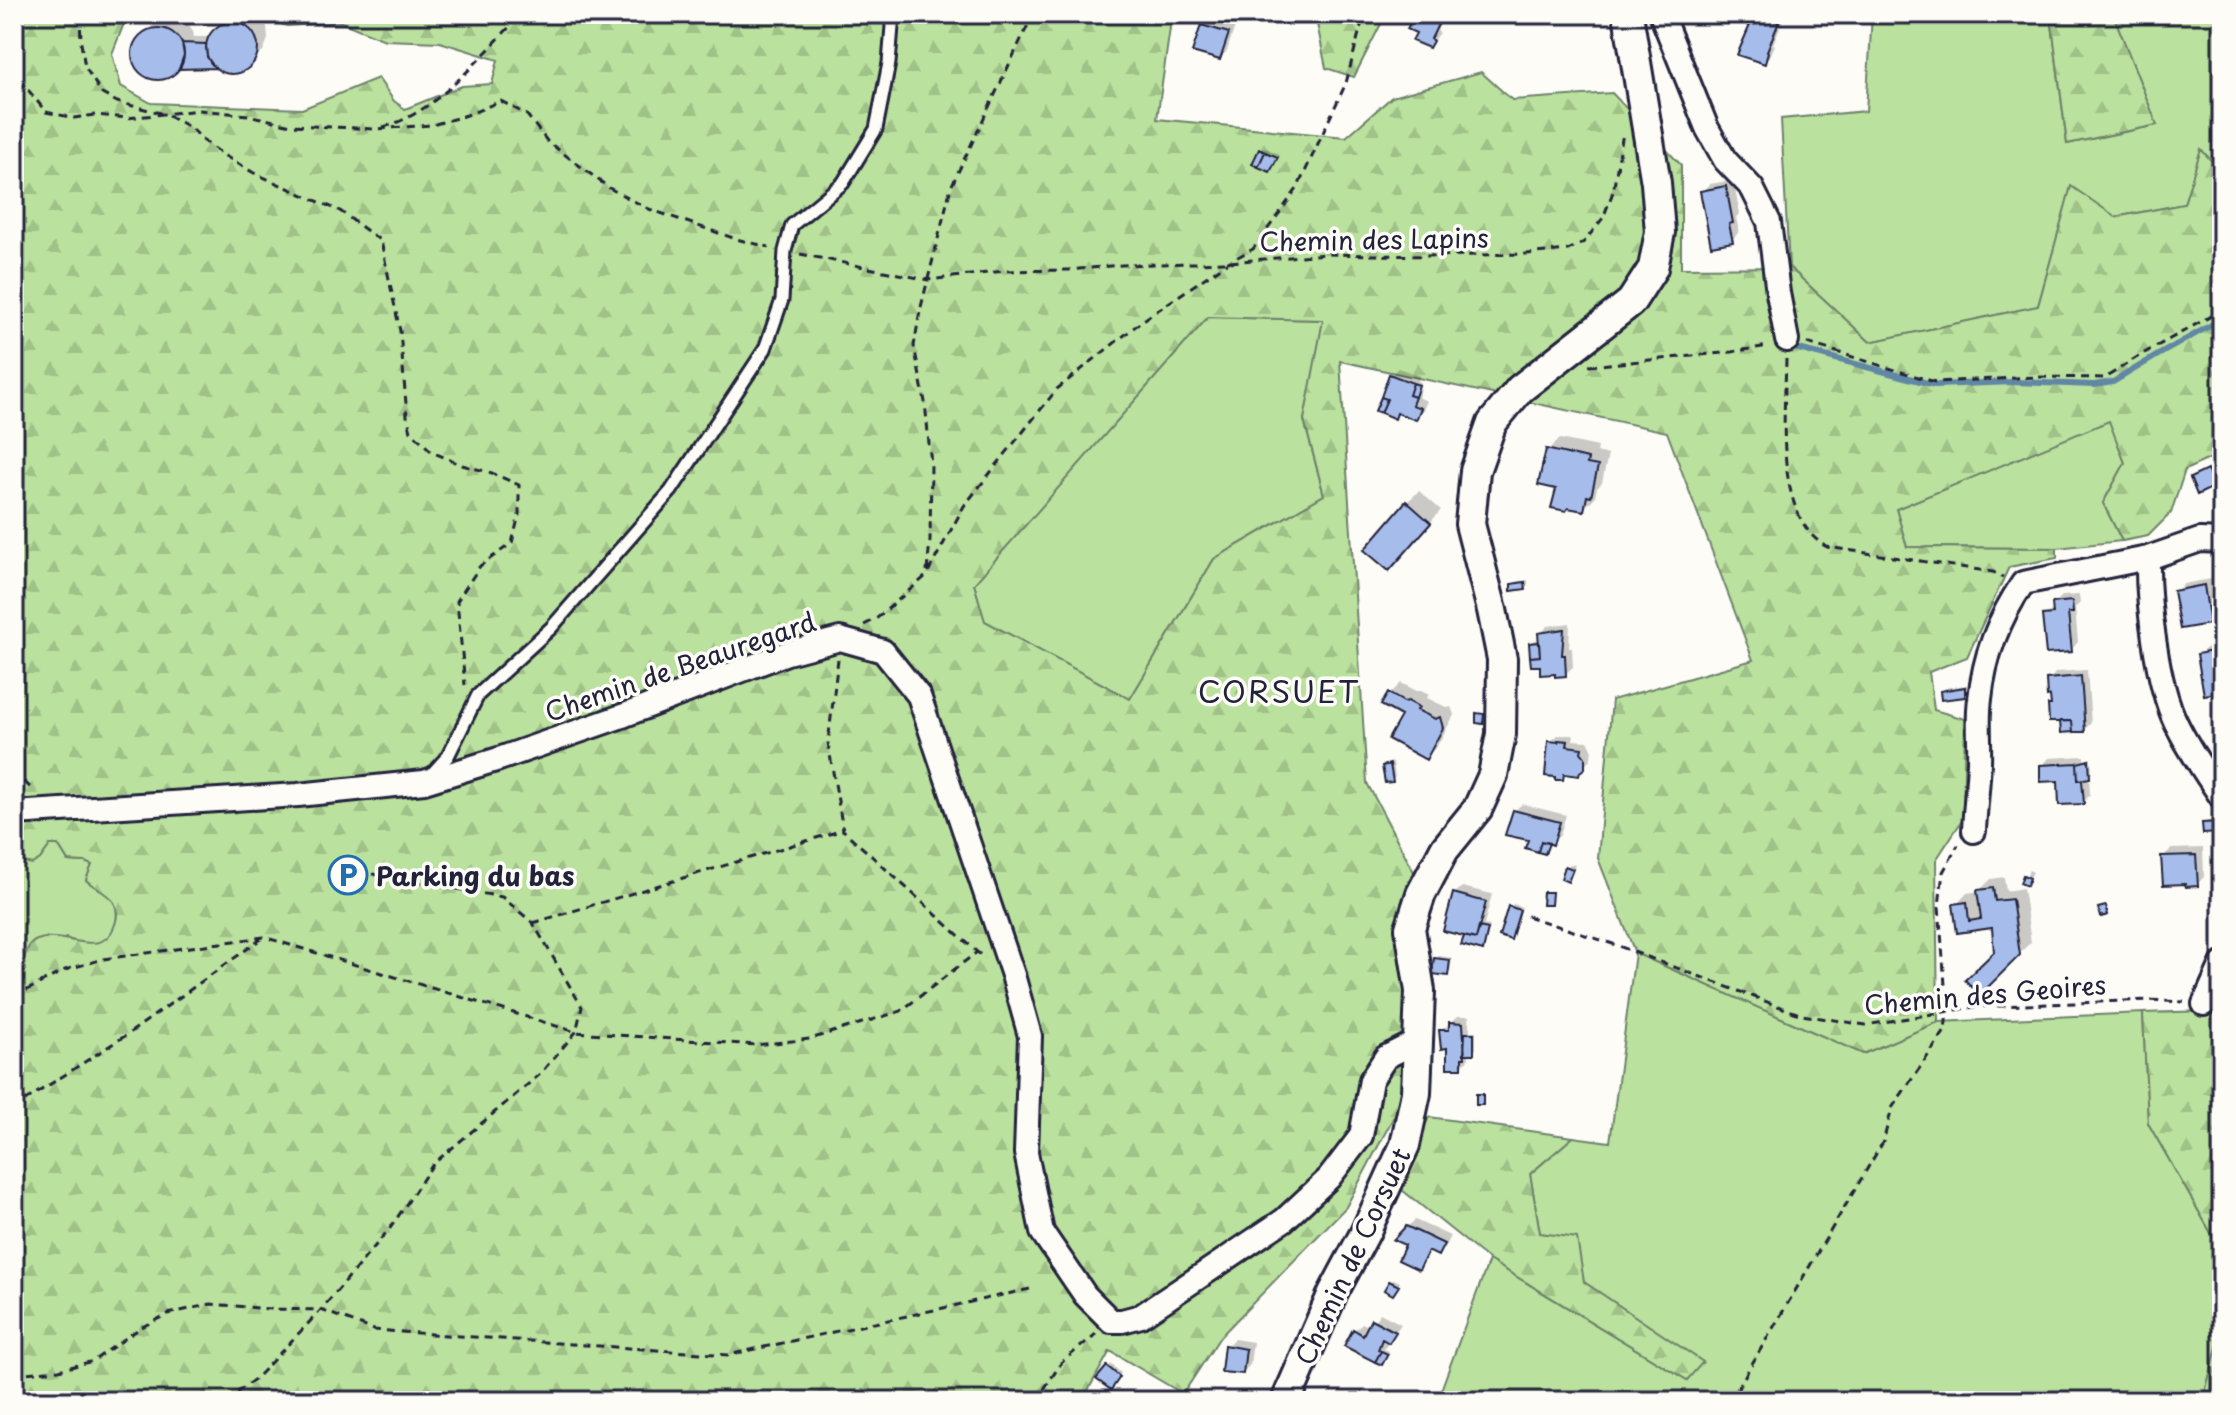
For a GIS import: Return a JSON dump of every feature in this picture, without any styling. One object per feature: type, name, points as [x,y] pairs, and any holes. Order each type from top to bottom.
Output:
[{"type":"street","name":"Chemin de Corsuet","points":[[1286,1401],[1333,1293],[1365,1233],[1405,1145],[1416,1093],[1420,991],[1410,928],[1421,894],[1444,850],[1478,808],[1493,775],[1501,734],[1502,659],[1470,524],[1475,471],[1492,423],[1520,389],[1631,302],[1653,268],[1660,232],[1656,183],[1628,14]]},
{"type":"street","points":[[1661,14],[1707,128],[1725,160],[1752,188],[1769,222],[1787,340]]},
{"type":"street","points":[[1974,831],[1979,764],[1979,702],[1983,676],[1992,642],[2009,604],[2023,583],[2148,558],[2200,540],[2222,541]]},
{"type":"street","points":[[2148,558],[2151,615],[2167,698],[2188,745],[2222,798]]},
{"type":"street","name":"Chemin de Beauregard","points":[[14,813],[298,795],[424,782],[611,720],[787,653],[840,639],[883,651],[919,696],[1013,975],[1030,1036],[1026,1153],[1042,1232],[1085,1295],[1111,1321]]},
{"type":"street","points":[[2204,1004],[2222,964]]},
{"type":"street","points":[[1111,1321],[1141,1316],[1284,1220],[1329,1178],[1361,1136],[1371,1080],[1386,1057],[1418,1041]]},
{"type":"lane","points":[[424,782],[448,756],[478,695],[551,628],[671,491],[765,349],[782,300],[785,251],[792,225],[843,183],[876,129],[889,63],[893,14]]},
{"type":"path","points":[[80,14],[85,67],[102,94],[117,102],[166,114],[192,129],[225,156],[254,173],[340,211],[381,241],[400,331],[411,431],[432,452],[519,485],[519,515],[512,543],[480,566],[457,601],[467,717]]},
{"type":"path","points":[[375,129],[399,123],[443,94],[522,14]]},
{"type":"path","points":[[926,576],[930,541],[931,464],[925,402],[914,346],[951,187],[1027,27],[1027,14]]},
{"type":"path","points":[[14,89],[29,91],[46,112],[74,118],[95,115],[127,118],[200,110],[248,115],[291,125],[375,129],[432,125],[501,101],[527,115],[547,141],[609,188],[649,209],[736,239],[928,280],[1004,271],[1228,262],[1253,249],[1297,189],[1346,83],[1364,14]]},
{"type":"path","name":"Chemin des Lapins","points":[[840,639],[876,619],[926,576],[964,506],[1057,389],[1142,321],[1228,262],[1325,254],[1427,256],[1568,250],[1584,242],[1603,218],[1613,192],[1624,125]]},
{"type":"path","points":[[1561,355],[1574,365],[1597,367],[1732,352],[1787,340],[1813,344],[1935,382],[2036,377],[2105,378],[2222,310]]},
{"type":"path","points":[[1787,340],[1785,469],[1795,509],[1815,540],[1827,547],[1993,572],[2023,583]]},
{"type":"path","points":[[840,639],[828,743],[843,830],[977,952],[1013,975]]},
{"type":"path","points":[[533,923],[843,830]]},
{"type":"path","points":[[1730,1401],[1883,1142],[1892,1108],[1945,1031],[1947,1011],[1939,906],[1943,872],[1959,843],[1974,831]]},
{"type":"path","points":[[226,1401],[256,1378],[321,1310],[391,1227],[433,1164],[539,1075],[576,1032],[582,1007],[533,923],[502,897],[350,870]]},
{"type":"path","name":"Chemin des Geoires","points":[[1527,916],[1613,944],[1802,1015],[1866,1025],[1974,1007],[2149,1000],[2204,1004]]},
{"type":"path","points":[[14,997],[65,970],[103,959],[264,937],[576,1032],[756,1045],[810,1039],[901,1011],[977,952]]},
{"type":"path","points":[[14,1110],[131,1032],[264,937]]},
{"type":"path","points":[[14,1374],[59,1370],[93,1361],[140,1328],[168,1314],[211,1304],[321,1310],[374,1330],[728,1355],[1030,1289]]},
{"type":"path","points":[[1036,1401],[1062,1362],[1111,1321]]},
{"type":"green space","points":[[14,14],[132,14],[125,21],[112,54],[121,86],[151,103],[302,109],[378,78],[394,101],[405,109],[462,86],[492,84],[498,60],[440,42],[385,40],[341,22],[287,26],[248,14],[1172,14],[1157,119],[1346,137],[1392,97],[1481,72],[1512,100],[1612,93],[1681,165],[1681,268],[1789,267],[1870,342],[2038,306],[2071,186],[2116,217],[2184,204],[2201,149],[2222,173],[2222,453],[2185,470],[2171,513],[2148,536],[2122,541],[2103,503],[2125,463],[2109,421],[1896,509],[1907,547],[2057,548],[2057,558],[2009,567],[1967,657],[1929,672],[1934,710],[1965,719],[1963,819],[1936,860],[1938,1022],[1863,1054],[1635,953],[1598,858],[1612,700],[1753,660],[1667,432],[1340,361],[1367,783],[1415,874],[1400,1105],[1346,1207],[1220,1337],[1183,1394],[1110,1351],[1082,1401],[14,1401],[14,974],[29,947],[37,940],[59,938],[91,943],[108,937],[114,927],[117,909],[110,898],[86,880],[92,865],[68,861],[58,845],[50,845],[32,864],[24,862],[14,853]],"holes":[[[1208,317],[1323,320],[1304,420],[1324,495],[1214,559],[1130,699],[985,621],[974,584]]]},
{"type":"green space","points":[[1315,14],[1386,14],[1354,77],[1326,68]]},
{"type":"green space","points":[[1872,14],[2089,14],[2052,25],[2067,144],[2157,125],[2113,14],[2222,14],[2222,173],[2201,150],[2184,204],[2115,217],[2071,187],[2038,306],[1870,342],[1789,267],[1781,119],[1866,111]]},
{"type":"green space","points":[[2089,14],[2113,14],[2157,125],[2067,144],[2052,24]]},
{"type":"green space","points":[[1208,317],[1324,320],[1304,420],[1324,495],[1214,559],[1130,699],[984,621],[974,583]]},
{"type":"green space","points":[[2110,420],[2125,463],[2103,503],[2122,541],[2057,548],[1906,547],[1896,509]]},
{"type":"green space","points":[[50,845],[58,845],[68,861],[92,865],[86,880],[112,899],[116,924],[110,936],[101,942],[86,944],[66,938],[22,964],[14,974],[14,853],[24,862],[40,859]]},
{"type":"green space","points":[[1635,953],[1863,1054],[1938,1022],[2143,1013],[2148,1123],[2222,1252],[2222,1330],[2205,1392],[2188,1401],[1437,1401],[1489,1260],[1687,1380],[1702,1362],[1584,1282],[1540,1234],[1530,1174],[1573,1137],[1610,1142]]},
{"type":"green space","points":[[2207,1011],[2222,1020],[2222,1252],[2148,1123],[2143,1013]]},
{"type":"green space","points":[[1429,1117],[1573,1137],[1530,1174],[1540,1233],[1577,1238],[1584,1282],[1703,1362],[1687,1380],[1489,1260],[1397,1186]]},
{"type":"green space","points":[[2222,1330],[2222,1401],[2188,1401],[2205,1392]]},
{"type":"building","points":[[1414,14],[1443,14],[1429,48],[1412,41],[1416,33],[1407,29]]},
{"type":"building","points":[[1751,14],[1779,22],[1765,64],[1737,55],[1750,25],[1747,25]]},
{"type":"building","points":[[232,22],[250,30],[258,48],[250,66],[232,74],[214,66],[206,48],[214,30]]},
{"type":"building","points":[[1201,25],[1229,33],[1220,60],[1192,52]]},
{"type":"building","points":[[158,28],[176,36],[184,54],[176,72],[158,80],[140,72],[132,54],[140,36]]},
{"type":"building","points":[[182,43],[206,44],[207,57],[215,68],[179,69],[184,55]]},
{"type":"building","points":[[1259,149],[1265,152],[1258,167],[1252,164]]},
{"type":"building","points":[[1265,152],[1278,157],[1270,172],[1258,167]]},
{"type":"building","points":[[1726,186],[1733,242],[1711,246],[1700,191]]},
{"type":"building","points":[[1389,374],[1413,383],[1409,395],[1415,397],[1412,405],[1421,408],[1416,420],[1397,413],[1395,419],[1381,413],[1387,399],[1381,397]]},
{"type":"building","points":[[1413,383],[1419,385],[1415,397],[1409,395]]},
{"type":"building","points":[[1381,397],[1387,399],[1381,413],[1375,411]]},
{"type":"building","points":[[1546,449],[1588,459],[1587,464],[1598,466],[1591,497],[1587,496],[1584,511],[1551,508],[1556,489],[1538,485]]},
{"type":"building","points":[[2207,470],[2215,486],[2197,495],[2190,478]]},
{"type":"building","points":[[1406,501],[1431,523],[1389,571],[1364,550]]},
{"type":"building","points":[[1525,582],[1526,589],[1511,591],[1511,584]]},
{"type":"building","points":[[2204,585],[2210,624],[2180,629],[2173,591]]},
{"type":"building","points":[[2072,601],[2073,613],[2068,613],[2072,652],[2046,654],[2042,615],[2053,614],[2052,603]]},
{"type":"building","points":[[1564,629],[1562,655],[1565,655],[1566,676],[1540,675],[1540,666],[1531,666],[1530,657],[1540,656],[1538,633]]},
{"type":"building","points":[[1539,642],[1540,656],[1530,657],[1529,643]]},
{"type":"building","points":[[2222,649],[2222,692],[2204,695],[2197,654]]},
{"type":"building","points":[[2081,676],[2085,732],[2073,732],[2072,721],[2049,722],[2048,705],[2051,705],[2050,696],[2047,697],[2046,679]]},
{"type":"building","points":[[1965,687],[1965,697],[1941,700],[1940,691]]},
{"type":"building","points":[[1388,693],[1419,707],[1417,710],[1435,719],[1440,717],[1443,728],[1426,760],[1388,739],[1401,716],[1381,705]]},
{"type":"building","points":[[1476,713],[1484,714],[1483,724],[1476,723]]},
{"type":"building","points":[[2060,721],[2072,721],[2073,732],[2061,733]]},
{"type":"building","points":[[1548,741],[1568,741],[1567,746],[1582,748],[1585,768],[1579,776],[1564,774],[1563,780],[1555,780],[1555,777],[1545,776]]},
{"type":"building","points":[[2089,760],[2090,778],[2078,780],[2077,763]]},
{"type":"building","points":[[2077,763],[2084,804],[2059,805],[2058,781],[2040,782],[2040,765]]},
{"type":"building","points":[[1390,764],[1393,782],[1385,783],[1382,766]]},
{"type":"building","points":[[1513,810],[1560,822],[1553,845],[1541,841],[1538,852],[1525,848],[1528,840],[1505,835]]},
{"type":"building","points":[[2219,822],[2220,833],[2203,834],[2202,823]]},
{"type":"building","points":[[1541,841],[1549,843],[1545,854],[1538,852]]},
{"type":"building","points":[[2196,855],[2198,886],[2163,885],[2161,856]]},
{"type":"building","points":[[1565,866],[1573,869],[1568,882],[1561,879]]},
{"type":"building","points":[[2023,875],[2030,878],[2027,886],[2020,883]]},
{"type":"building","points":[[1993,888],[1995,901],[2012,899],[2020,955],[1980,995],[1965,980],[1994,952],[1992,928],[1957,933],[1953,904],[1967,902],[1969,921],[1981,919],[1977,890]]},
{"type":"building","points":[[1543,892],[1552,892],[1551,905],[1542,905]]},
{"type":"building","points":[[1453,893],[1486,902],[1476,939],[1443,931]]},
{"type":"building","points":[[1508,906],[1520,910],[1511,940],[1499,936]]},
{"type":"building","points":[[2106,906],[2108,915],[2101,917],[2098,908]]},
{"type":"building","points":[[1479,927],[1488,929],[1483,951],[1461,945],[1464,936],[1476,939]]},
{"type":"building","points":[[1434,958],[1450,960],[1448,976],[1432,974]]},
{"type":"building","points":[[1449,1022],[1463,1023],[1465,1058],[1462,1058],[1462,1068],[1447,1068],[1447,1048],[1441,1049],[1439,1030],[1449,1030]]},
{"type":"building","points":[[1465,1033],[1474,1033],[1474,1054],[1464,1054]]},
{"type":"building","points":[[1476,1094],[1483,1094],[1483,1105],[1476,1105]]},
{"type":"building","points":[[1406,1226],[1444,1244],[1438,1256],[1428,1251],[1419,1270],[1398,1260],[1405,1245],[1393,1240]]},
{"type":"building","points":[[1389,1281],[1399,1286],[1393,1295],[1384,1290]]},
{"type":"building","points":[[1371,1319],[1396,1332],[1389,1343],[1382,1339],[1378,1350],[1381,1351],[1375,1362],[1344,1346],[1353,1329],[1363,1335]]},
{"type":"building","points":[[1224,1345],[1246,1349],[1243,1374],[1221,1372]]},
{"type":"building","points":[[1381,1351],[1388,1354],[1382,1365],[1375,1362]]},
{"type":"building","points":[[1107,1366],[1120,1377],[1111,1390],[1096,1379]]},
{"type":"waterway","points":[[1791,347],[1935,385],[2014,382],[2094,385],[2113,382],[2222,319]]},
{"type":"place","name":"Parking du bas","points":[[348,875]]},
{"type":"district","name":"CORSUET","points":[[1279,690]]}]
